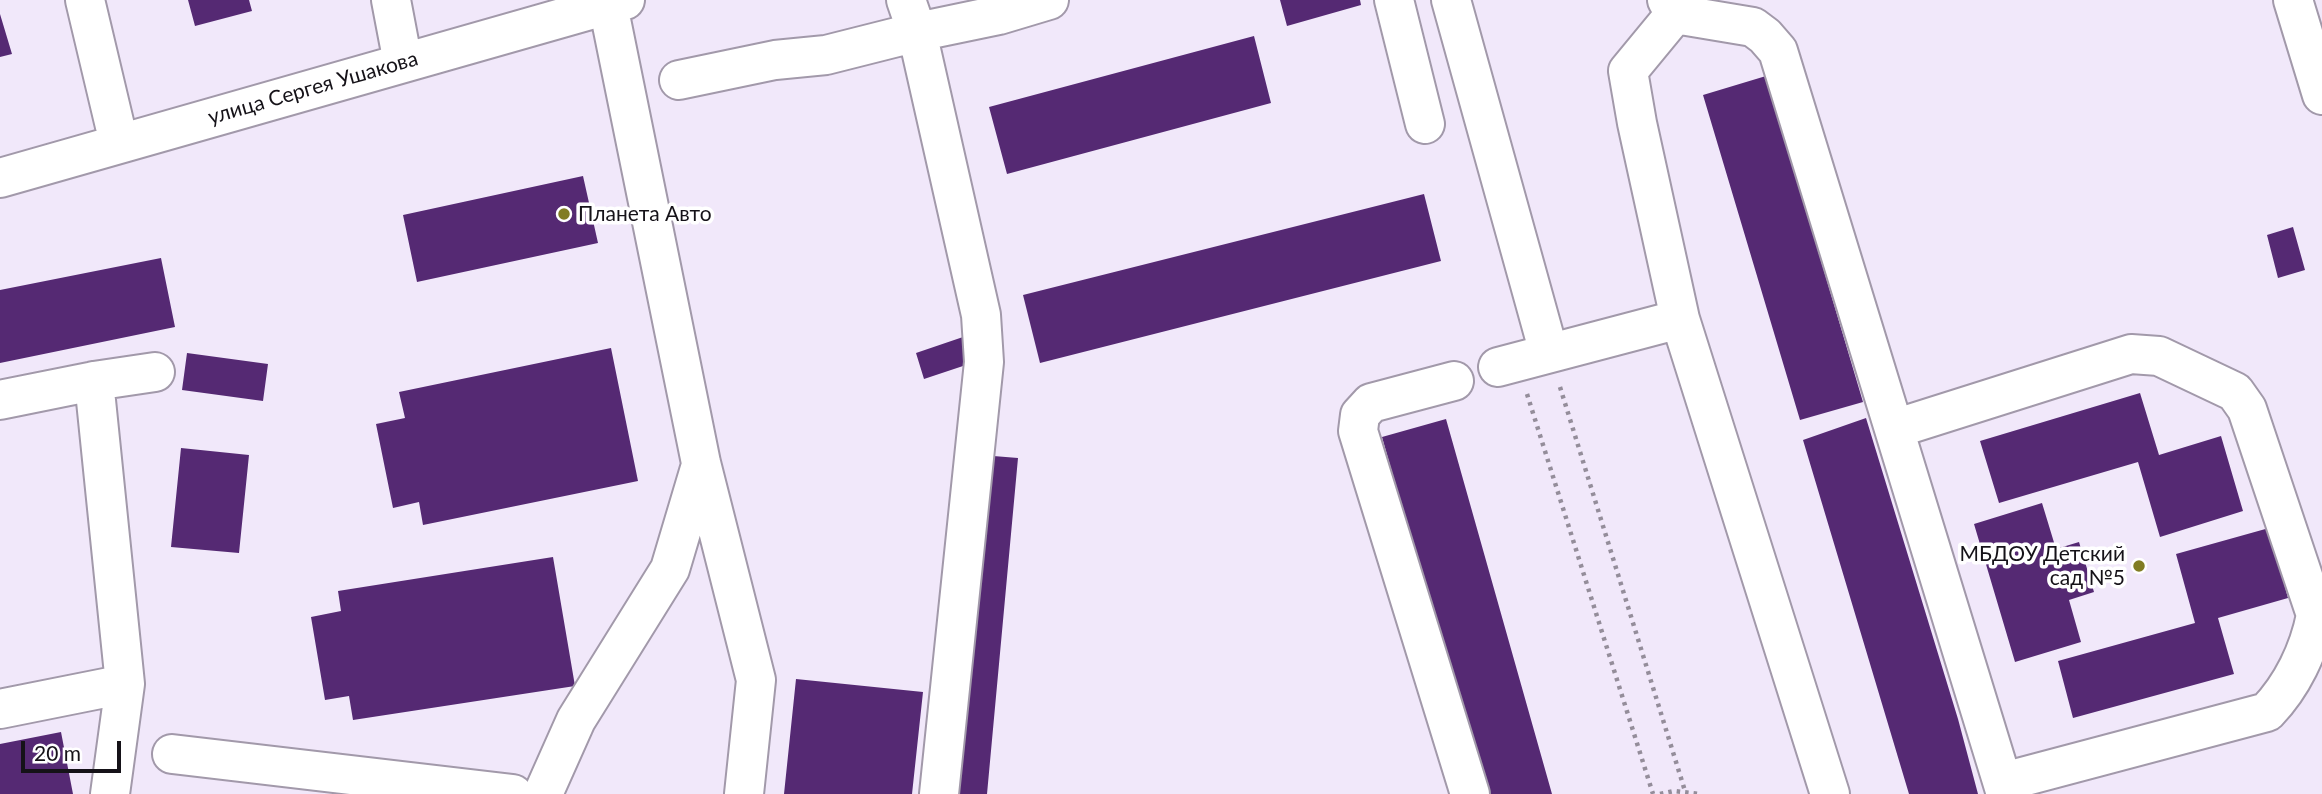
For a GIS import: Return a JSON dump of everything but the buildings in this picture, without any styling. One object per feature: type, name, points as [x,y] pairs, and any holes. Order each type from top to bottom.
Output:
[{"type":"street","points":[[85,0],[119,143]]},
{"type":"street","points":[[391,0],[403,63]]},
{"type":"street","points":[[679,80],[775,60],[825,55],[911,16],[999,15],[1049,0]]},
{"type":"street","points":[[1394,0],[1425,124]]},
{"type":"street","points":[[1451,0],[1522,360],[1680,319]]},
{"type":"street","points":[[2293,0],[2322,95]]},
{"type":"street","points":[[616,2],[701,463],[756,680],[744,794]]},
{"type":"street","name":"улица Сергея Ушакова","points":[[0,178],[616,2]]},
{"type":"street","points":[[1830,794],[1680,319],[1637,124],[1628,71],[1671,7],[1753,27],[1779,51],[1894,429],[2004,788],[2267,712],[2283,695],[2311,640],[2316,615],[2246,408],[2235,392],[2159,356],[2131,354],[1894,429]]},
{"type":"street","points":[[911,16],[981,314],[984,362],[939,794]]},
{"type":"street","points":[[0,400],[155,372]]},
{"type":"street","points":[[94,381],[125,684],[110,794]]},
{"type":"street","points":[[1454,381],[1371,402],[1360,415],[1358,431],[1470,794]]},
{"type":"street","points":[[543,794],[576,720],[670,569],[701,463]]},
{"type":"street","points":[[0,709],[125,684]]},
{"type":"street","points":[[173,754],[513,794]]},
{"type":"path","points":[[1522,360],[1685,791]]},
{"type":"path","points":[[1522,360],[1653,794]]},
{"type":"path","points":[[1660,794],[1685,791],[1700,794]]},
{"type":"place","name":"Планета Авто","points":[[564,214]]},
{"type":"place","name":"МБДОУ Детский сад №5","points":[[2139,566]]}]
